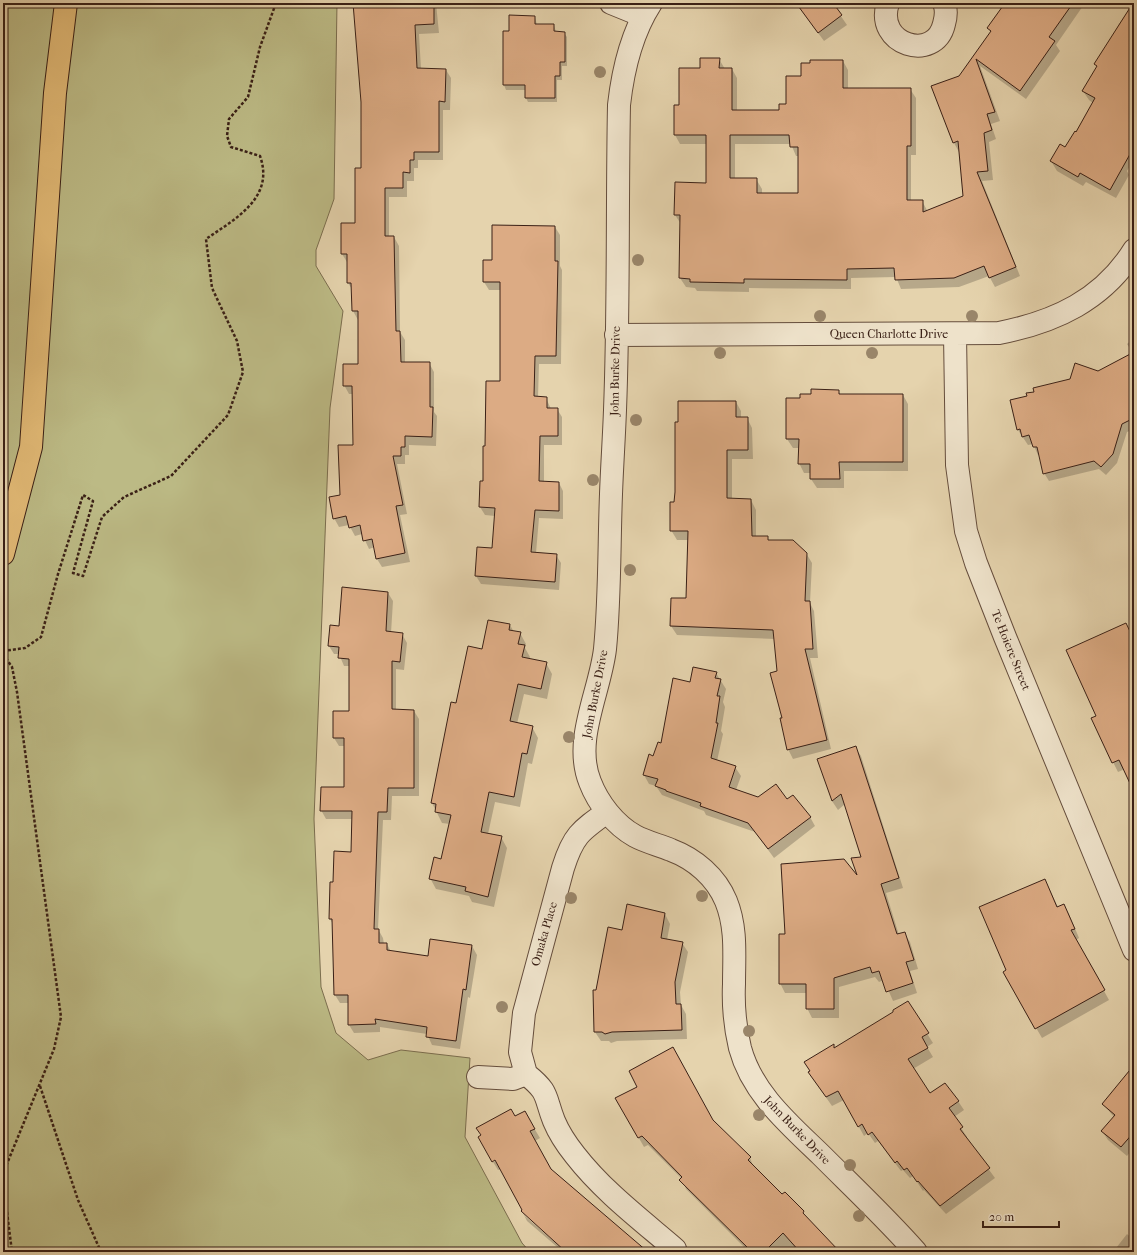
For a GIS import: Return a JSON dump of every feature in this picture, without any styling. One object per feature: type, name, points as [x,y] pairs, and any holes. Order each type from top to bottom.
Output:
[{"type":"main road","points":[[3,554],[31,448],[55,93],[66,3]]},
{"type":"street","points":[[612,3],[647,9]]},
{"type":"street","points":[[888,3],[885,12],[887,27],[892,36],[905,43],[918,46],[929,44],[939,36],[946,16],[944,3]]},
{"type":"street","name":"John Burke Drive","points":[[647,9],[629,52],[622,78],[618,105],[616,335],[605,646],[585,748],[585,765],[589,781],[607,812],[622,827],[634,835],[686,856],[712,877],[726,902],[732,920],[734,938],[734,1010],[736,1032],[745,1066],[757,1087],[779,1114],[916,1252]]},
{"type":"street","name":"Queen Charlotte Drive","points":[[616,335],[999,333],[1026,328],[1056,318],[1082,303],[1110,280],[1134,250]]},
{"type":"street","name":"Te Hoiere Street","points":[[955,334],[957,465],[966,531],[976,563],[1005,637],[1134,950]]},
{"type":"street","name":"Omaka Place","points":[[526,1074],[520,1052],[524,1013],[563,868],[570,847],[577,835],[607,812]]},
{"type":"street","points":[[478,1077],[513,1079],[526,1074],[540,1085],[548,1098],[554,1121],[576,1156],[604,1188],[675,1249]]},
{"type":"path","points":[[12,1252],[4,1188],[4,1171],[59,1036],[61,1010],[17,692],[12,668],[3,653],[25,648],[41,636],[58,574],[83,495],[93,501],[73,573],[83,576],[102,517],[124,497],[171,476],[228,415],[243,372],[237,341],[212,288],[206,239],[244,212],[259,194],[265,170],[260,156],[231,146],[227,136],[230,119],[248,97],[260,47],[276,3]]},
{"type":"path","points":[[39,1085],[78,1200],[101,1252]]},
{"type":"shaded area","points":[[5,3],[337,3],[334,199],[316,250],[316,266],[343,311],[330,408],[314,819],[321,987],[336,1033],[368,1060],[401,1050],[470,1058],[465,1137],[522,1243],[530,1252],[3,1252],[3,8]]},
{"type":"building","points":[[353,3],[434,3],[434,24],[415,25],[417,68],[446,69],[445,102],[439,101],[439,152],[414,152],[414,160],[410,160],[410,173],[403,172],[403,188],[385,188],[385,236],[394,236],[396,331],[400,331],[401,362],[430,362],[430,407],[433,407],[432,437],[405,436],[405,447],[401,447],[401,456],[393,456],[403,505],[396,506],[405,553],[376,559],[372,539],[363,541],[360,525],[349,528],[346,516],[333,519],[329,497],[340,495],[338,445],[353,445],[352,386],[343,386],[343,364],[358,364],[358,311],[352,311],[351,283],[347,283],[347,254],[341,254],[341,223],[355,223],[355,168],[361,168],[361,102]]},
{"type":"building","points":[[796,3],[833,3],[842,15],[818,33]]},
{"type":"building","points":[[1005,3],[1073,3],[1049,37],[1055,41],[1020,91],[976,59],[995,112],[987,114],[992,130],[984,133],[988,171],[977,172],[1016,267],[989,278],[984,266],[954,278],[895,280],[894,268],[847,269],[847,280],[744,279],[744,283],[690,282],[690,279],[679,278],[680,215],[674,215],[675,182],[706,183],[706,135],[674,135],[674,105],[679,105],[679,68],[700,68],[700,58],[720,58],[719,68],[732,68],[732,110],[779,110],[779,104],[786,104],[786,76],[801,76],[801,63],[810,63],[810,60],[843,60],[843,88],[911,88],[911,146],[907,146],[907,200],[923,200],[923,212],[963,196],[958,141],[953,143],[931,86],[959,76],[991,31],[987,28]],"holes":[[[730,135],[789,135],[790,147],[798,147],[798,193],[757,193],[757,178],[730,178]]]},
{"type":"building","points":[[1133,3],[1134,147],[1110,190],[1080,173],[1078,177],[1050,161],[1060,144],[1065,147],[1075,131],[1076,132],[1095,98],[1082,91],[1097,66],[1094,64]]},
{"type":"building","points":[[509,15],[535,16],[535,24],[554,24],[554,31],[565,32],[565,62],[560,62],[560,76],[555,76],[555,98],[525,98],[525,85],[503,85],[503,31],[509,31]]},
{"type":"building","points":[[492,225],[555,226],[555,261],[558,261],[556,356],[535,356],[534,396],[547,397],[547,408],[558,408],[558,436],[540,436],[539,481],[559,482],[559,511],[535,510],[531,552],[557,554],[555,582],[475,576],[477,547],[492,548],[495,508],[479,507],[480,481],[483,481],[483,446],[485,446],[486,381],[500,381],[500,282],[483,282],[483,260],[492,260]]},
{"type":"building","points":[[1134,352],[1134,418],[1122,424],[1113,454],[1101,467],[1094,461],[1043,474],[1037,447],[1033,447],[1029,435],[1022,437],[1020,429],[1017,430],[1010,400],[1027,396],[1026,393],[1034,392],[1033,388],[1070,379],[1075,363],[1098,371]]},
{"type":"building","points":[[811,389],[839,390],[839,394],[903,394],[903,462],[839,462],[840,479],[810,479],[810,464],[798,464],[799,439],[786,439],[786,398],[800,398],[800,394],[811,394]]},
{"type":"building","points":[[678,401],[736,401],[736,417],[748,417],[748,450],[727,450],[727,498],[751,499],[752,536],[768,536],[768,540],[793,540],[807,553],[805,601],[810,601],[813,649],[805,649],[827,740],[787,750],[780,718],[782,718],[770,673],[777,671],[773,630],[670,626],[671,598],[686,598],[688,531],[670,531],[670,502],[674,502],[675,492],[675,422],[678,422]]},
{"type":"building","points":[[342,587],[388,592],[386,631],[403,633],[400,662],[392,661],[392,709],[414,710],[414,788],[388,788],[387,812],[378,812],[374,929],[379,929],[379,943],[387,943],[387,950],[428,956],[430,939],[472,945],[466,990],[463,989],[456,1041],[426,1037],[427,1027],[375,1019],[376,1024],[348,1025],[348,995],[334,995],[332,919],[329,919],[330,882],[333,882],[334,851],[351,852],[352,811],[320,811],[321,787],[344,787],[344,738],[333,738],[333,711],[349,711],[349,659],[338,658],[339,647],[328,646],[330,625],[339,626]]},
{"type":"building","points":[[488,620],[510,624],[509,630],[521,632],[518,644],[525,645],[522,657],[547,662],[541,689],[518,684],[510,721],[533,726],[527,754],[522,753],[514,797],[489,792],[481,832],[502,836],[488,897],[465,891],[466,887],[429,879],[434,857],[441,859],[451,815],[435,812],[436,804],[431,803],[451,702],[456,703],[468,646],[482,649]]},
{"type":"building","points":[[1126,623],[1134,640],[1134,792],[1119,760],[1112,763],[1091,718],[1096,716],[1066,650]]},
{"type":"building","points":[[693,667],[717,672],[715,678],[721,679],[717,696],[720,696],[716,723],[718,723],[711,758],[736,766],[729,787],[758,797],[776,784],[787,799],[793,795],[811,817],[768,849],[748,823],[700,806],[701,803],[655,786],[658,779],[643,775],[649,754],[653,756],[658,742],[661,743],[673,678],[690,682]]},
{"type":"building","points":[[856,746],[899,878],[881,884],[897,934],[905,932],[914,960],[906,962],[913,983],[886,992],[879,971],[872,973],[870,967],[834,978],[834,1009],[806,1009],[806,984],[779,984],[779,934],[785,934],[781,864],[844,859],[857,875],[851,858],[861,857],[841,794],[832,801],[817,759]]},
{"type":"building","points":[[1045,879],[1057,907],[1064,904],[1075,929],[1071,930],[1105,990],[1035,1029],[1003,972],[1006,970],[979,907]]},
{"type":"building","points":[[627,904],[665,913],[661,938],[683,942],[675,982],[676,1004],[681,1004],[682,1030],[612,1032],[605,1034],[602,1032],[594,1032],[593,990],[596,990],[608,927],[622,930]]},
{"type":"building","points":[[908,1001],[929,1033],[922,1037],[928,1048],[908,1059],[930,1093],[945,1083],[959,1101],[949,1108],[963,1127],[960,1129],[990,1168],[940,1206],[918,1181],[917,1182],[907,1168],[904,1170],[897,1161],[895,1163],[872,1132],[868,1135],[862,1124],[858,1127],[838,1091],[826,1097],[808,1072],[810,1071],[804,1062],[834,1044],[834,1048],[893,1012],[893,1010]]},
{"type":"building","points":[[673,1047],[713,1120],[751,1157],[748,1160],[782,1194],[785,1192],[804,1211],[803,1213],[840,1252],[800,1252],[783,1233],[764,1252],[752,1252],[679,1180],[682,1177],[642,1136],[638,1138],[615,1098],[637,1087],[629,1071]]},
{"type":"building","points":[[1134,1065],[1134,1132],[1121,1147],[1101,1131],[1115,1115],[1102,1104]]},
{"type":"building","points":[[511,1109],[515,1116],[525,1111],[535,1129],[530,1131],[551,1169],[648,1252],[566,1252],[521,1211],[522,1210],[495,1160],[492,1162],[478,1137],[481,1135],[476,1128]]}]
